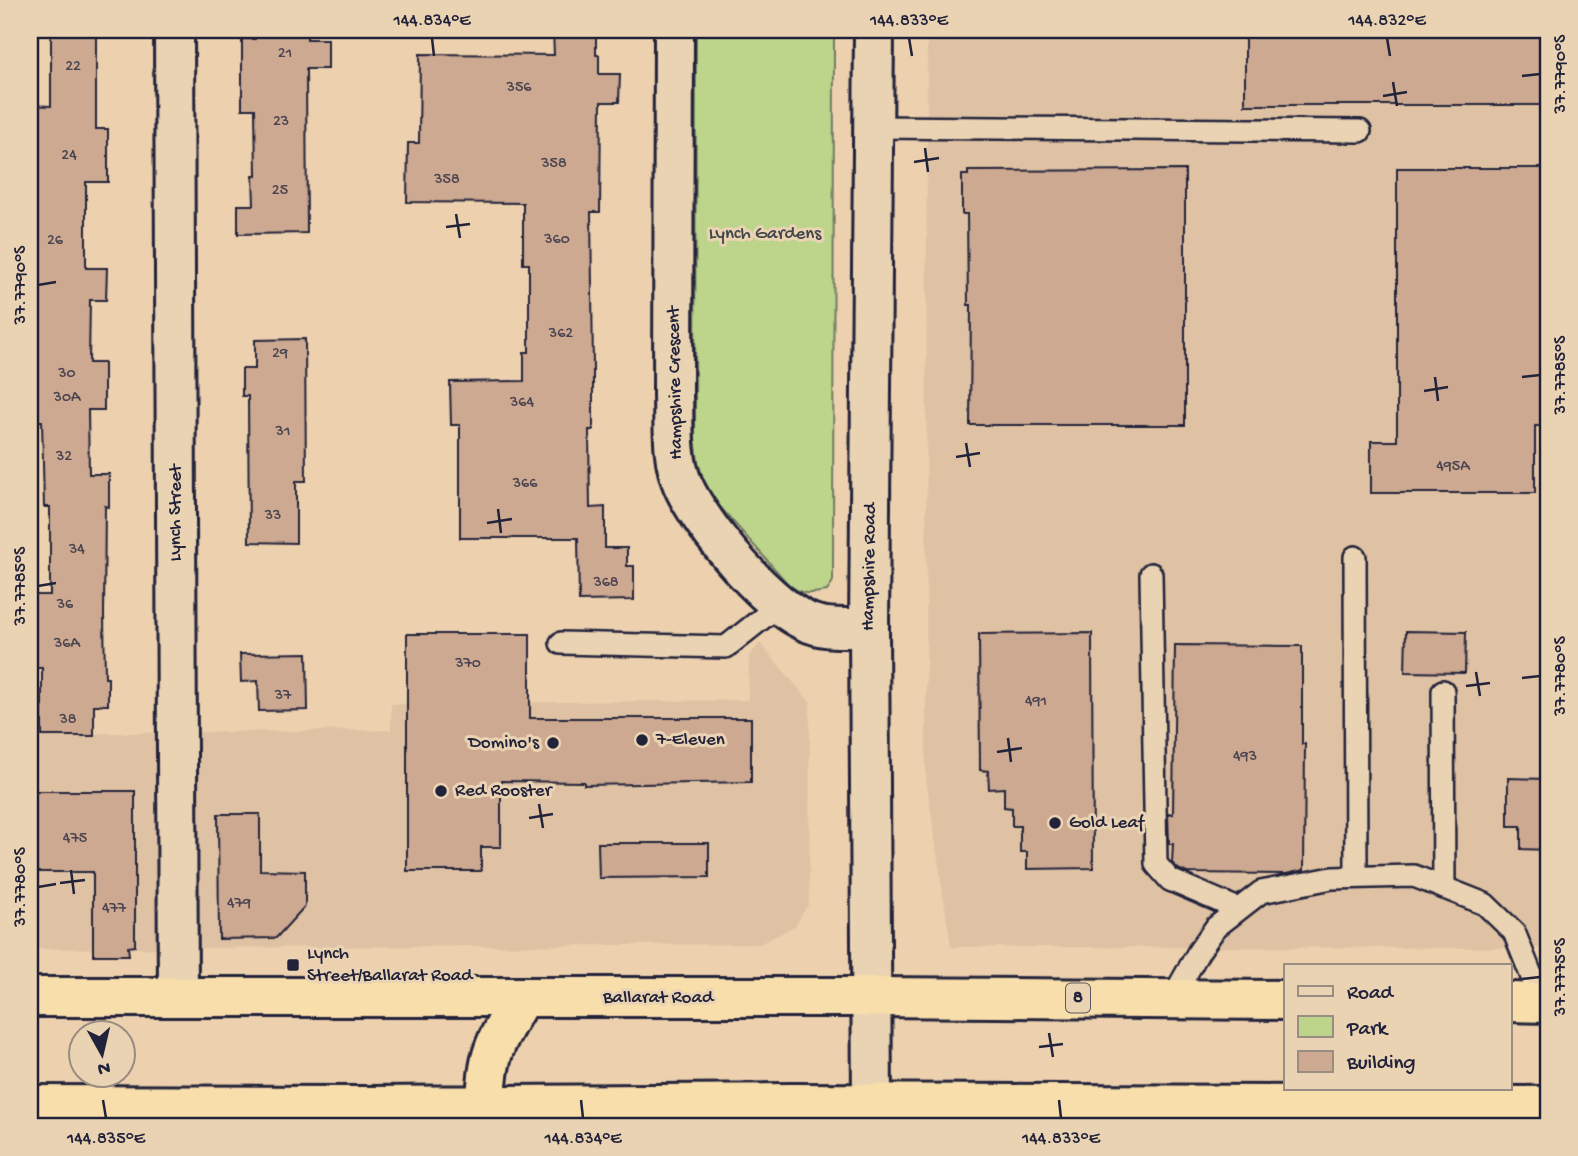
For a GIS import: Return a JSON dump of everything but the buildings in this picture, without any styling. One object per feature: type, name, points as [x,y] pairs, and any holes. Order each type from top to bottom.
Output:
[{"type":"highway","points":[[486,1105],[486,1076],[493,1048],[522,997]]},
{"type":"highway","name":"Ballarat Road","points":[[30,998],[870,997],[1284,1000]]},
{"type":"highway","points":[[30,1105],[232,1116],[351,1116],[486,1105],[872,1115],[1548,1106]]},
{"type":"street","name":"Lynch Street","points":[[174,30],[178,997]]},
{"type":"street","name":"Hampshire Crescent","points":[[674,30],[673,395],[677,468],[683,485],[703,519],[736,560],[779,605],[796,618],[818,626],[869,628]]},
{"type":"street","name":"Hampshire Road","points":[[872,1115],[869,628],[874,30]]},
{"type":"lane","points":[[873,127],[1360,131]]},
{"type":"lane","points":[[1355,556],[1356,877]]},
{"type":"lane","points":[[1151,574],[1156,864],[1170,880],[1238,909]]},
{"type":"lane","points":[[561,643],[726,647],[779,605]]},
{"type":"lane","points":[[1443,691],[1444,888]]},
{"type":"lane","points":[[1172,999],[1216,927],[1261,892],[1332,878],[1414,876],[1485,904],[1514,932],[1533,1002]]},
{"type":"shaded area","points":[[927,30],[1548,30],[1548,948],[951,947],[926,779]]},
{"type":"shaded area","points":[[760,643],[810,702],[809,903],[795,926],[760,944],[30,949],[30,734],[391,730],[391,704],[748,700],[749,656]]},
{"type":"green space","name":"Lynch Gardens","points":[[696,30],[834,30],[833,581],[827,591],[806,593],[788,584],[707,492],[698,462],[695,437]]},
{"type":"place","name":"7-Eleven","points":[[642,740]]},
{"type":"place","name":"Domino's","points":[[553,743]]},
{"type":"place","name":"Red Rooster","points":[[441,791]]},
{"type":"place","name":"Gold Leaf","points":[[1055,823]]},
{"type":"place","name":"Lynch Street/Ballarat Road","points":[[293,965]]}]
